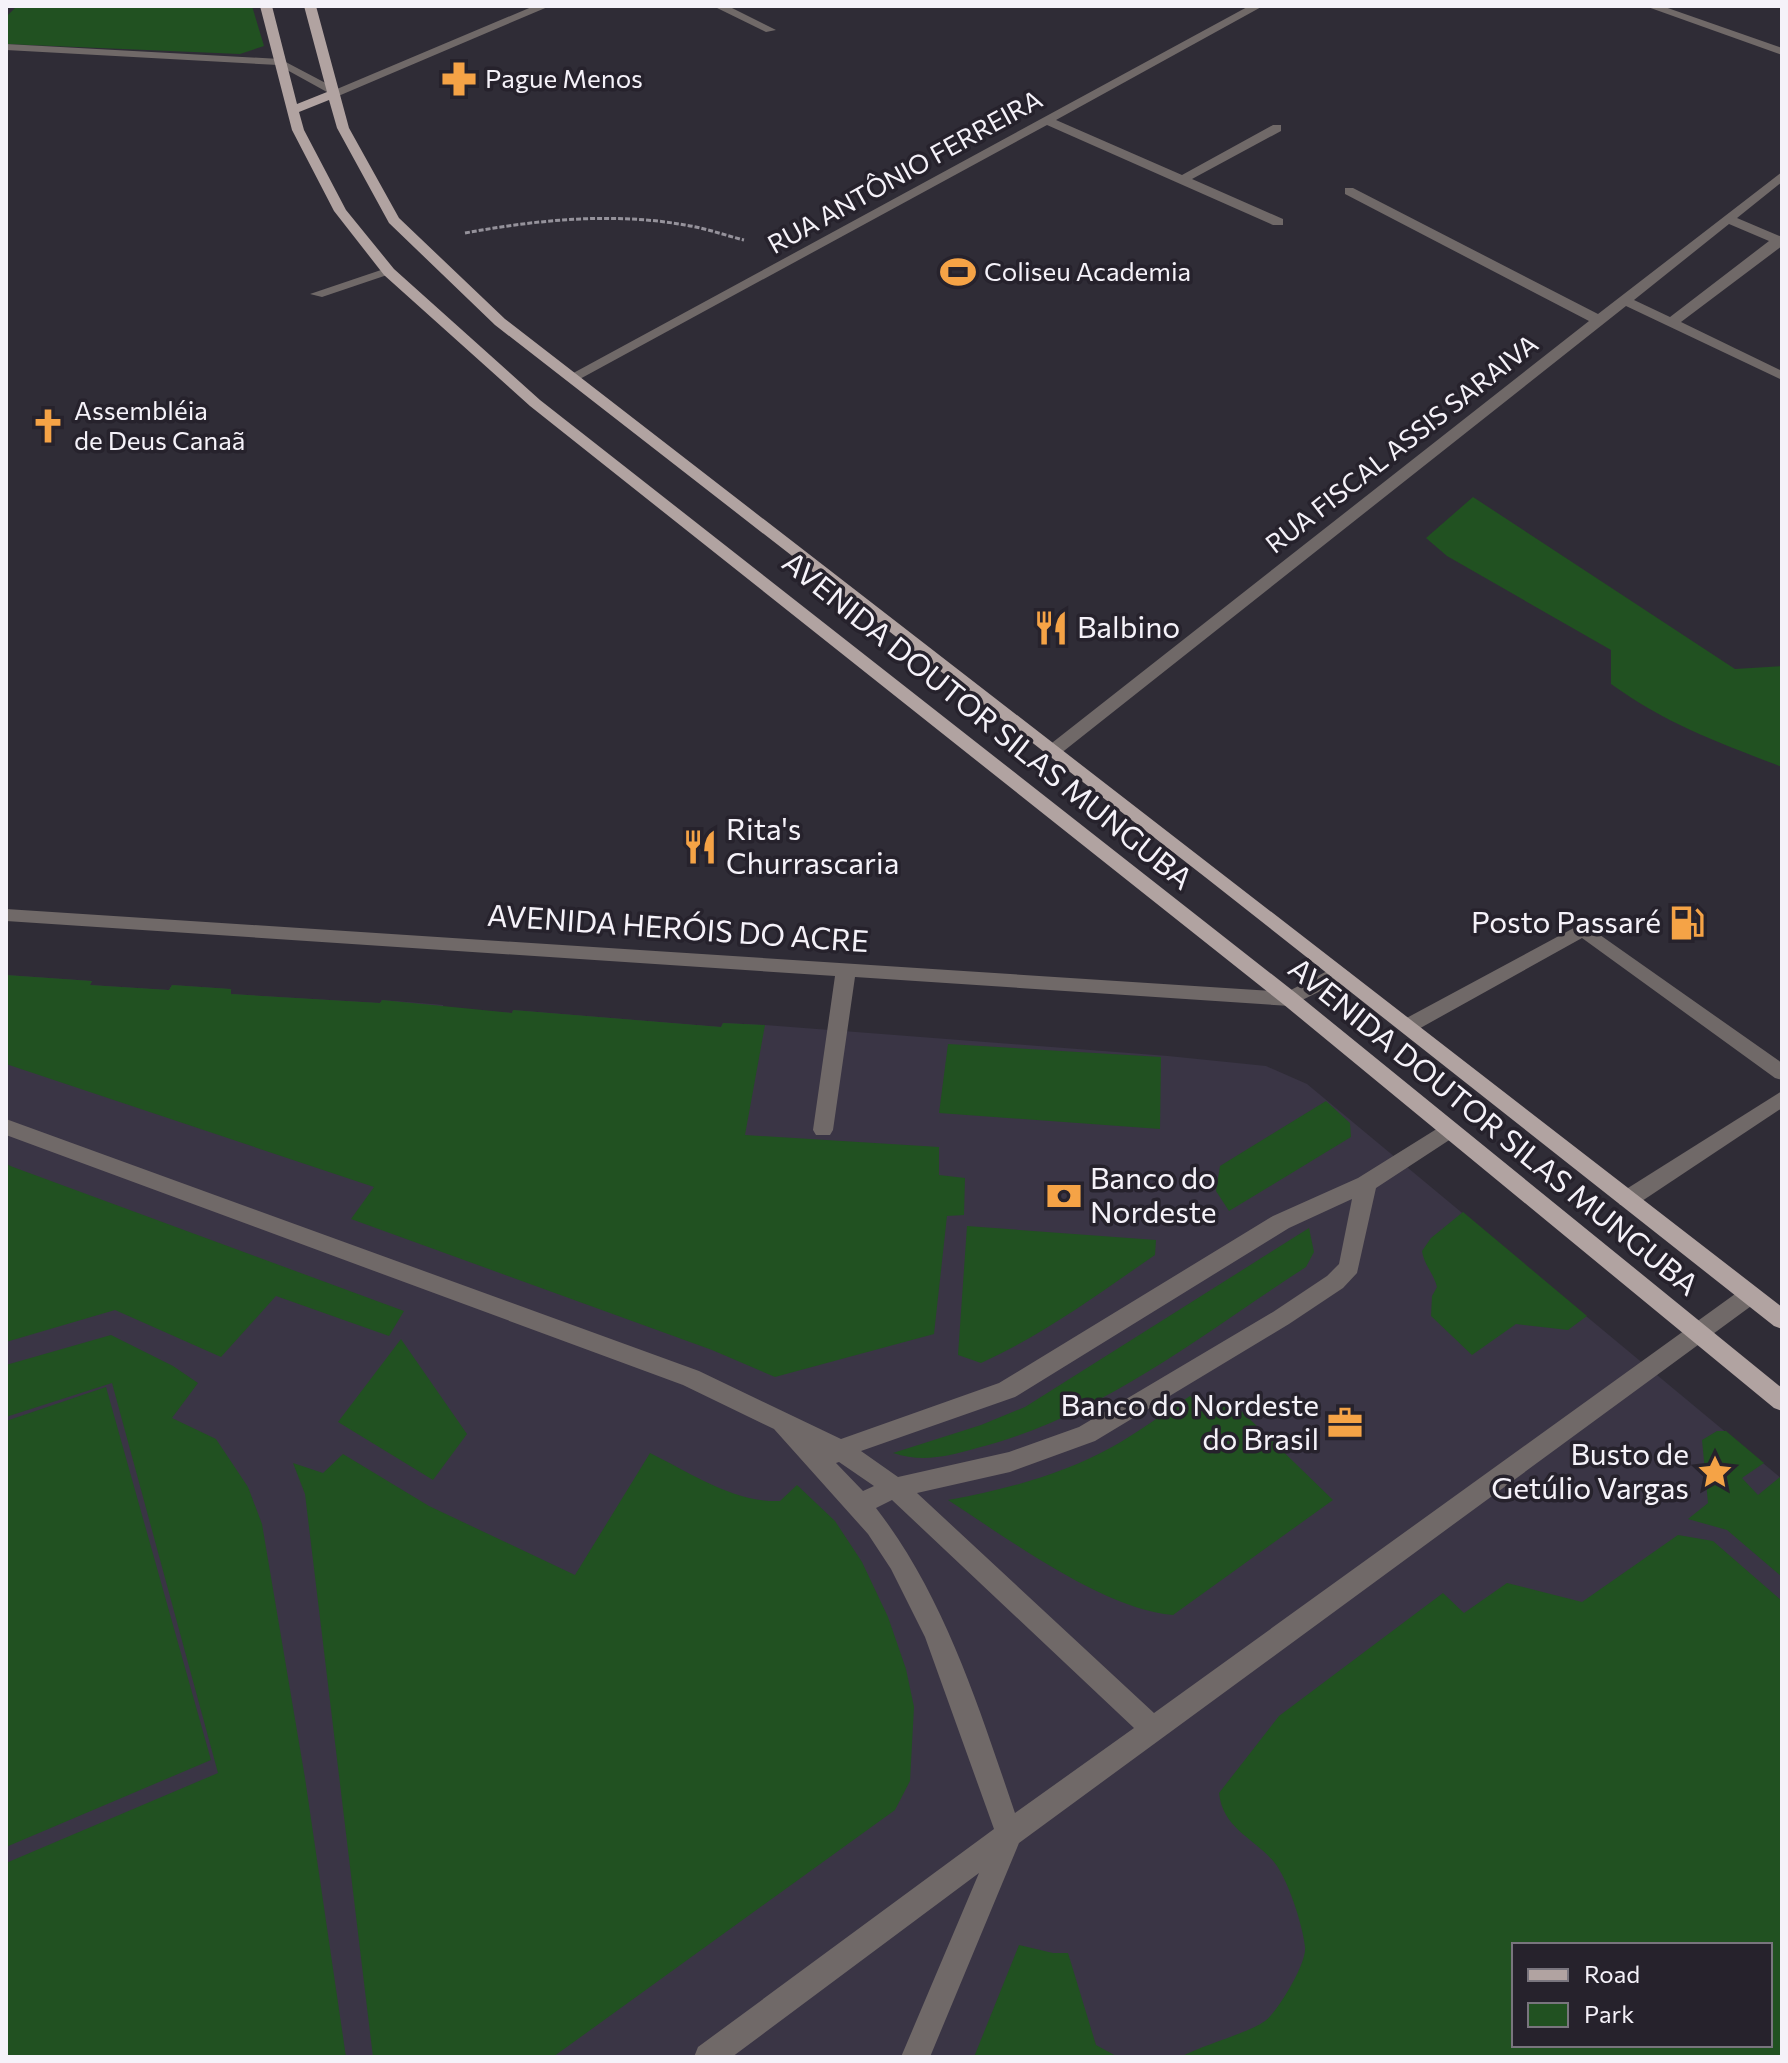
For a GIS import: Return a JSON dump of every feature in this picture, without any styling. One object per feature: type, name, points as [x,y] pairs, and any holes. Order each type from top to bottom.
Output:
[{"type":"main road","name":"AVENIDA DOUTOR SILAS MUNGUBA","points":[[266,6],[298,130],[340,211],[389,272],[535,403],[1290,999],[1782,1401]]},
{"type":"main road","name":"AVENIDA DOUTOR SILAS MUNGUBA","points":[[310,6],[343,128],[394,220],[500,322],[1054,750],[1782,1320]]},
{"type":"main road","points":[[293,110],[336,93]]},
{"type":"street","points":[[6,47],[280,62],[336,93],[544,6]]},
{"type":"street","points":[[719,6],[770,30]]},
{"type":"street","name":"RUA ANTÔNIO FERREIRA","points":[[573,377],[1257,6]]},
{"type":"street","points":[[1651,6],[1782,52]]},
{"type":"street","points":[[1049,121],[1185,178],[1278,222]]},
{"type":"street","points":[[1185,178],[1277,128]]},
{"type":"street","name":"RUA FISCAL ASSIS SARAIVA","points":[[1054,750],[1782,176]]},
{"type":"street","points":[[1349,191],[1598,320]]},
{"type":"street","points":[[1672,322],[1780,241],[1727,218]]},
{"type":"street","points":[[317,294],[389,272]]},
{"type":"street","points":[[1624,300],[1782,376]]},
{"type":"street","name":"AVENIDA HERÓIS DO ACRE","points":[[6,915],[1290,999]]},
{"type":"street","points":[[1408,1026],[1583,929],[1782,1073]]},
{"type":"street","points":[[823,1130],[846,970]]},
{"type":"street","points":[[1290,999],[1340,973]]},
{"type":"street","points":[[1628,1199],[1782,1098]]},
{"type":"street","points":[[6,1127],[677,1372],[772,1415],[830,1456],[895,1488],[1154,1730]]},
{"type":"street","points":[[830,1456],[858,1441],[1007,1390],[1281,1222],[1366,1184],[1450,1130]]},
{"type":"street","points":[[860,1504],[895,1488],[1010,1462],[1087,1434],[1281,1318],[1335,1282],[1349,1267],[1366,1184]]},
{"type":"street","points":[[708,2057],[1750,1295]]},
{"type":"street","points":[[830,1456],[894,1551],[925,1611],[954,1681],[1009,1834],[915,2057]]},
{"type":"path","points":[[418,243],[508,226],[592,220],[675,223],[750,242],[785,264]]},
{"type":"shaded area","points":[[6,975],[92,981],[90,985],[169,990],[172,985],[231,989],[231,994],[380,1003],[382,1000],[443,1005],[443,1008],[512,1013],[513,1010],[721,1027],[723,1023],[765,1025],[1168,1056],[1266,1066],[1307,1084],[1782,1479],[1782,2057],[6,2057]]},
{"type":"green space","points":[[17,6],[252,6],[264,46],[240,54],[6,44],[6,17]]},
{"type":"green space","points":[[1473,497],[1735,669],[1782,666],[1782,767],[1694,732],[1632,698],[1611,684],[1611,650],[1447,556],[1426,538]]},
{"type":"green space","points":[[6,975],[92,981],[90,985],[169,990],[172,985],[231,989],[231,994],[380,1003],[382,1000],[512,1013],[513,1010],[721,1027],[723,1023],[765,1025],[745,1135],[939,1147],[939,1175],[965,1178],[964,1215],[947,1216],[934,1334],[775,1377],[712,1350],[351,1219],[374,1187],[6,1064]]},
{"type":"green space","points":[[948,1044],[1161,1057],[1160,1129],[939,1113]]},
{"type":"green space","points":[[1326,1101],[1350,1123],[1351,1137],[1229,1211],[1216,1191],[1220,1166]]},
{"type":"green space","points":[[6,1164],[404,1311],[389,1336],[276,1296],[221,1357],[115,1310],[6,1342]]},
{"type":"green space","points":[[1463,1212],[1587,1316],[1568,1330],[1516,1324],[1472,1355],[1431,1316],[1432,1296],[1437,1287],[1422,1251],[1431,1238]]},
{"type":"green space","points":[[967,1226],[1156,1240],[1155,1255],[1049,1326],[981,1363],[958,1355]]},
{"type":"green space","points":[[1309,1228],[1314,1252],[1306,1267],[1188,1346],[1107,1395],[1022,1434],[966,1451],[925,1458],[893,1453],[981,1425],[1025,1407]]},
{"type":"green space","points":[[111,1335],[173,1366],[198,1383],[172,1418],[216,1439],[248,1487],[262,1524],[305,1778],[346,2057],[6,2057],[6,1863],[218,1773],[112,1383],[6,1417],[6,1365]]},
{"type":"green space","points":[[401,1339],[467,1434],[433,1480],[338,1422]]},
{"type":"green space","points":[[106,1387],[211,1760],[6,1847],[6,1421]]},
{"type":"green space","points":[[1190,1396],[1209,1415],[1231,1401],[1333,1500],[1173,1615],[1146,1610],[1087,1586],[1027,1552],[948,1500],[1011,1486],[1073,1466],[1122,1441]]},
{"type":"green space","points":[[1717,1431],[1726,1431],[1764,1463],[1742,1478],[1758,1495],[1780,1477],[1782,1479],[1782,1577],[1727,1530],[1688,1519],[1708,1503],[1702,1440]]},
{"type":"green space","points":[[650,1453],[713,1485],[746,1497],[780,1501],[797,1485],[835,1521],[862,1562],[888,1617],[906,1669],[914,1707],[910,1781],[895,1810],[553,2057],[373,2057],[305,1494],[293,1463],[323,1473],[343,1454],[429,1506],[575,1575]]},
{"type":"green space","points":[[1678,1535],[1713,1541],[1782,1601],[1782,2057],[1181,2057],[1265,2021],[1291,1986],[1304,1954],[1304,1938],[1298,1915],[1279,1870],[1266,1853],[1233,1824],[1226,1815],[1219,1793],[1279,1716],[1443,1593],[1464,1613],[1507,1583],[1582,1602]]},
{"type":"green space","points":[[1019,1945],[1053,1953],[1068,1953],[1096,2045],[1118,2057],[974,2057]]},
{"type":"place","name":"Pague Menos","points":[[459,79]]},
{"type":"place","name":"Coliseu Academia","points":[[958,272]]},
{"type":"place","name":"Assembléia de Deus Canaã","points":[[48,426]]},
{"type":"place","name":"Balbino","points":[[1051,628]]},
{"type":"place","name":"Rita's Churrascaria","points":[[700,847]]},
{"type":"place","name":"Posto Passaré","points":[[1687,923]]},
{"type":"place","name":"Banco do Nordeste","points":[[1064,1196]]},
{"type":"place","name":"Banco do Nordeste do Brasil","points":[[1345,1423]]},
{"type":"place","name":"Busto de Getúlio Vargas","points":[[1715,1472]]}]
